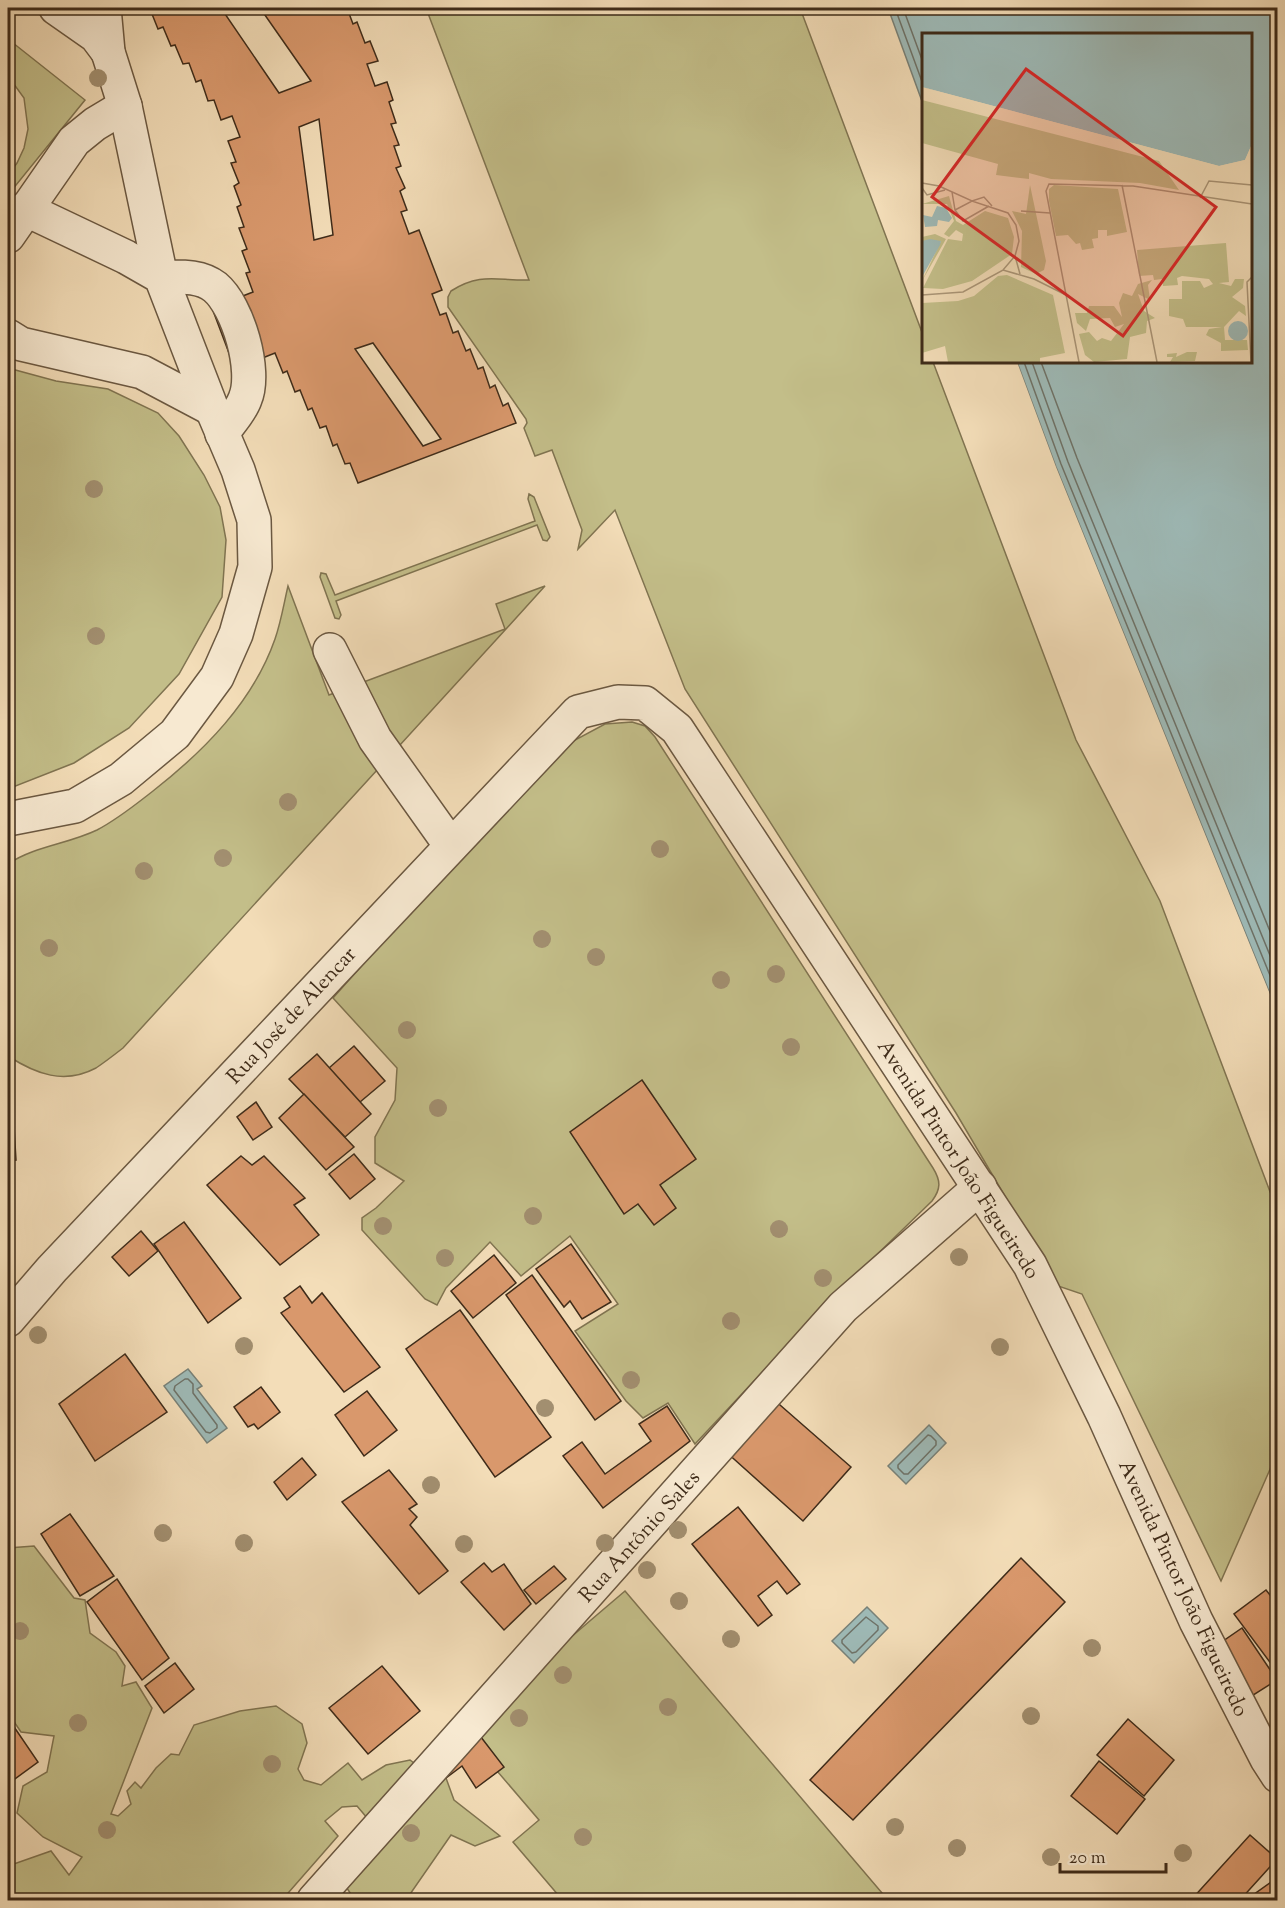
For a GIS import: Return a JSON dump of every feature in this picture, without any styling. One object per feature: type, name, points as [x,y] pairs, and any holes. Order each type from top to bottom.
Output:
[{"type":"street","points":[[56,8],[96,36],[108,52]]},
{"type":"street","points":[[8,819],[75,806],[121,779],[176,734],[217,677],[236,633],[255,567],[254,520],[238,470],[161,276],[125,106],[108,52],[104,8]]},
{"type":"street","points":[[8,236],[74,141],[95,124],[125,106]]},
{"type":"street","points":[[25,209],[161,276],[192,277],[214,286],[227,302],[243,336],[249,371],[246,399],[217,421]]},
{"type":"street","points":[[8,336],[21,344],[141,372],[217,421]]},
{"type":"street","points":[[330,650],[375,739],[451,846]]},
{"type":"street","name":"Avenida Pintor João Figueiredo","points":[[578,712],[618,702],[645,703],[677,729],[1030,1265],[1104,1416],[1196,1621],[1274,1763]]},
{"type":"street","name":"Rua José de Alencar","points":[[8,1320],[52,1269],[578,712]]},
{"type":"street","name":"Rua Antônio Sales","points":[[314,1900],[843,1307],[980,1187]]},
{"type":"shaded area","points":[[426,8],[800,8],[922,332],[922,363],[933,363],[1076,740],[1160,901],[1277,1210],[1277,1447],[1271,1467],[1221,1581],[1082,1294],[1058,1286],[956,1113],[685,689],[615,510],[578,549],[582,530],[552,450],[535,456],[524,428],[527,423],[526,419],[448,307],[448,297],[451,291],[471,281],[480,279],[529,280]]},
{"type":"shaded area","points":[[8,39],[85,100],[8,195],[8,175],[24,148],[28,129],[24,98],[8,76]]},
{"type":"shaded area","points":[[8,368],[56,381],[108,389],[158,413],[179,436],[204,475],[220,507],[226,540],[222,597],[179,674],[129,728],[74,763],[8,789]]},
{"type":"shaded area","points":[[529,494],[534,497],[550,537],[547,541],[543,540],[537,525],[336,601],[341,615],[339,619],[335,618],[320,577],[321,573],[326,574],[335,595],[535,521],[528,499]]},
{"type":"shaded area","points":[[288,586],[329,695],[505,629],[496,604],[545,586],[123,1048],[96,1068],[73,1076],[50,1075],[29,1068],[8,1056],[8,864],[29,853],[86,835],[105,826],[172,776],[208,742],[240,704],[266,662],[277,633]]},
{"type":"shaded area","points":[[632,722],[645,726],[655,737],[933,1168],[939,1181],[937,1193],[932,1201],[825,1305],[695,1444],[668,1403],[643,1418],[626,1401],[575,1331],[618,1304],[570,1236],[521,1276],[490,1242],[446,1288],[437,1305],[425,1299],[362,1230],[362,1218],[404,1181],[375,1163],[375,1137],[395,1100],[397,1068],[333,998],[527,780],[560,748],[605,724]]},
{"type":"shaded area","points":[[34,1546],[74,1598],[85,1600],[90,1633],[116,1652],[125,1666],[122,1686],[136,1682],[152,1708],[111,1814],[118,1816],[131,1804],[127,1791],[135,1782],[141,1788],[156,1768],[171,1754],[179,1755],[194,1725],[240,1711],[276,1706],[302,1724],[307,1743],[298,1769],[304,1780],[321,1785],[348,1763],[362,1780],[386,1765],[410,1760],[422,1769],[446,1778],[454,1800],[500,1836],[475,1846],[451,1835],[406,1900],[355,1900],[342,1881],[349,1836],[368,1819],[357,1806],[342,1807],[325,1821],[338,1836],[282,1900],[8,1900],[8,1866],[51,1851],[69,1875],[82,1857],[43,1837],[17,1813],[23,1786],[47,1772],[54,1736],[21,1732],[8,1713],[8,1548]]},
{"type":"shaded area","points":[[625,1591],[888,1900],[555,1900],[559,1896],[513,1842],[539,1820],[462,1730]]},
{"type":"water","points":[[888,8],[1277,8],[1277,1011],[1056,467],[1017,363],[1252,363],[1252,33],[922,33],[922,101]]},
{"type":"water","points":[[188,1369],[202,1386],[197,1389],[227,1428],[207,1443],[164,1386]]},
{"type":"water","points":[[929,1425],[946,1443],[906,1484],[888,1466]]},
{"type":"water","points":[[867,1607],[888,1628],[854,1663],[832,1641]]},
{"type":"pier","points":[[1014,363],[1017,363],[1056,467],[1278,1014],[1275,1012],[1053,468]]},
{"type":"building","points":[[144,8],[221,8],[279,93],[311,81],[260,8],[347,8],[353,24],[357,22],[365,43],[370,41],[378,61],[367,64],[375,86],[387,82],[393,100],[389,102],[396,123],[391,124],[399,145],[394,146],[401,166],[396,168],[405,188],[400,191],[407,210],[401,212],[409,234],[419,230],[442,290],[432,294],[440,315],[446,313],[453,333],[458,331],[466,351],[470,349],[478,369],[483,367],[490,388],[495,385],[503,406],[508,403],[516,423],[358,483],[350,463],[345,464],[337,444],[333,446],[326,426],[320,428],[312,408],[308,410],[300,390],[295,392],[287,371],[283,373],[275,353],[235,369],[212,308],[253,292],[246,273],[250,272],[242,251],[247,249],[239,228],[244,227],[237,207],[241,205],[234,186],[239,183],[231,163],[236,162],[228,141],[240,137],[232,116],[221,120],[214,100],[208,101],[201,80],[196,82],[189,63],[183,64],[175,45],[171,46],[163,27],[158,29],[150,9],[146,11]],"holes":[[[319,119],[333,235],[314,240],[299,127]],[[373,343],[441,439],[423,446],[355,349]]]},
{"type":"building","points":[[354,1046],[385,1081],[360,1102],[329,1068]]},
{"type":"building","points":[[317,1054],[371,1114],[345,1137],[289,1079]]},
{"type":"building","points":[[642,1080],[696,1159],[660,1185],[676,1208],[654,1225],[638,1204],[624,1214],[570,1132]]},
{"type":"building","points":[[304,1094],[354,1147],[326,1170],[279,1118]]},
{"type":"building","points":[[256,1102],[272,1127],[253,1140],[237,1117]]},
{"type":"building","points":[[8,1127],[14,1127],[16,1160],[8,1161]]},
{"type":"building","points":[[354,1154],[375,1179],[350,1199],[329,1174]]},
{"type":"building","points":[[241,1156],[252,1165],[264,1156],[305,1198],[294,1205],[319,1235],[280,1265],[207,1185]]},
{"type":"building","points":[[184,1222],[241,1298],[208,1323],[154,1244]]},
{"type":"building","points":[[141,1231],[158,1251],[129,1276],[112,1257]]},
{"type":"building","points":[[571,1244],[611,1302],[582,1319],[570,1301],[564,1307],[536,1269]]},
{"type":"building","points":[[494,1255],[516,1283],[473,1318],[451,1291]]},
{"type":"building","points":[[532,1275],[621,1401],[595,1420],[506,1295]]},
{"type":"building","points":[[300,1286],[312,1303],[322,1293],[380,1367],[344,1392],[281,1313],[290,1307],[284,1298]]},
{"type":"building","points":[[460,1310],[551,1437],[495,1477],[406,1349]]},
{"type":"building","points":[[125,1354],[167,1412],[95,1461],[59,1404]]},
{"type":"building","points":[[261,1387],[280,1412],[258,1429],[254,1424],[248,1427],[234,1407]]},
{"type":"building","points":[[367,1391],[397,1430],[364,1456],[335,1415]]},
{"type":"building","points":[[772,1398],[851,1467],[803,1521],[725,1451]]},
{"type":"building","points":[[667,1406],[690,1441],[603,1508],[563,1456],[582,1442],[605,1474],[651,1441],[639,1424]]},
{"type":"building","points":[[302,1458],[316,1475],[287,1500],[274,1482]]},
{"type":"building","points":[[389,1470],[417,1504],[409,1509],[417,1517],[410,1525],[448,1571],[419,1594],[342,1502]]},
{"type":"building","points":[[738,1507],[800,1584],[787,1594],[777,1581],[758,1596],[772,1615],[758,1626],[692,1544]]},
{"type":"building","points":[[70,1514],[114,1576],[80,1596],[41,1534]]},
{"type":"building","points":[[1021,1558],[1065,1602],[853,1820],[810,1780]]},
{"type":"building","points":[[484,1563],[492,1572],[504,1564],[531,1604],[504,1630],[461,1582]]},
{"type":"building","points":[[554,1566],[566,1579],[536,1604],[524,1590]]},
{"type":"building","points":[[117,1579],[169,1658],[142,1680],[87,1602]]},
{"type":"building","points":[[1266,1590],[1278,1605],[1278,1673],[1234,1614]]},
{"type":"building","points":[[1242,1628],[1277,1680],[1247,1699],[1213,1648]]},
{"type":"building","points":[[175,1663],[194,1689],[164,1713],[145,1686]]},
{"type":"building","points":[[382,1666],[420,1711],[368,1754],[329,1708]]},
{"type":"building","points":[[8,1718],[38,1762],[8,1784]]},
{"type":"building","points":[[1128,1719],[1174,1760],[1144,1796],[1097,1755]]},
{"type":"building","points":[[474,1728],[504,1767],[476,1788],[462,1766],[446,1778],[438,1767]]},
{"type":"building","points":[[1099,1761],[1145,1799],[1117,1834],[1071,1796]]},
{"type":"building","points":[[1250,1835],[1277,1859],[1240,1900],[1191,1900]]},
{"type":"building","points":[[1278,1877],[1278,1900],[1257,1900],[1253,1895]]}]
